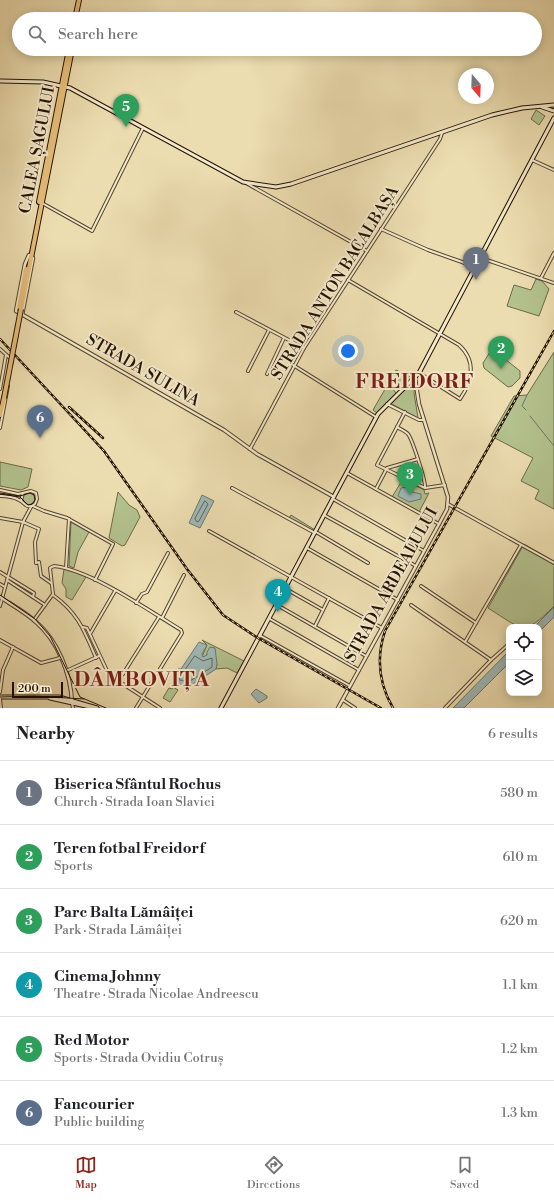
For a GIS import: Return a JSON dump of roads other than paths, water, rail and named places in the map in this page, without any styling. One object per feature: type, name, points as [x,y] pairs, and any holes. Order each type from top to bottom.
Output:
[{"type":"main road","points":[[77,12],[80,0]]},
{"type":"main road","name":"CALEA ȘAGULUI","points":[[0,415],[18,309],[42,205],[68,56]]},
{"type":"main road","name":"CALEA ȘAGULUI","points":[[31,254],[70,56]]},
{"type":"main road","points":[[0,81],[43,82],[64,86],[246,183],[276,187],[291,184],[496,114],[554,105]]},
{"type":"main road","points":[[541,106],[554,111]]},
{"type":"main road","points":[[222,708],[376,416],[419,373],[554,118]]},
{"type":"main road","name":"CALEA ȘAGULUI","points":[[0,403],[2,397]]},
{"type":"main road","points":[[0,698],[46,697],[96,708]]},
{"type":"street","points":[[42,205],[92,231],[143,127]]},
{"type":"street","name":"STRADA ANTON BACALBAȘA","points":[[250,449],[304,348],[440,139],[442,132]]},
{"type":"street","points":[[532,160],[554,170]]},
{"type":"street","points":[[246,183],[367,251]]},
{"type":"street","points":[[260,191],[262,185]]},
{"type":"street","points":[[381,228],[428,250],[475,268]]},
{"type":"street","points":[[541,278],[554,253]]},
{"type":"street","name":"CALEA ȘAGULUI","points":[[22,315],[32,268],[31,254]]},
{"type":"street","points":[[481,258],[554,283]]},
{"type":"street","points":[[348,280],[461,347],[470,361],[470,381],[460,399],[419,373]]},
{"type":"street","name":"STRADA SULINA","points":[[18,309],[22,315],[220,428],[250,449],[333,498]]},
{"type":"street","points":[[236,312],[304,348]]},
{"type":"street","points":[[248,371],[269,330]]},
{"type":"street","points":[[266,374],[284,338]]},
{"type":"street","points":[[0,349],[13,362],[0,428]]},
{"type":"street","points":[[0,389],[6,355]]},
{"type":"street","points":[[294,365],[376,416]]},
{"type":"street","points":[[3,374],[7,372],[10,376]]},
{"type":"street","name":"STRADA ARDEALULUI","points":[[338,708],[425,551],[448,504],[444,485],[418,400],[415,378]]},
{"type":"street","points":[[387,404],[419,420],[424,420]]},
{"type":"street","points":[[405,412],[377,465],[424,488],[444,485]]},
{"type":"street","points":[[397,427],[408,434],[418,458],[425,482],[424,488]]},
{"type":"street","points":[[376,489],[386,470],[418,458]]},
{"type":"street","points":[[347,473],[439,524]]},
{"type":"street","points":[[232,488],[368,563]]},
{"type":"street","points":[[0,490],[23,493],[33,491],[37,496],[37,502],[41,510]]},
{"type":"street","points":[[21,501],[23,493]]},
{"type":"street","points":[[0,496],[21,501],[26,506],[27,512]]},
{"type":"street","points":[[333,498],[425,551]]},
{"type":"street","points":[[0,606],[1,597],[23,522],[27,512],[37,502]]},
{"type":"street","points":[[448,504],[554,563]]},
{"type":"street","points":[[26,506],[32,506],[69,519],[114,544],[95,580]]},
{"type":"street","points":[[324,516],[416,567]]},
{"type":"street","points":[[0,518],[23,522],[39,529],[35,542],[36,563],[39,562],[41,576],[52,584]]},
{"type":"street","points":[[66,568],[69,519]]},
{"type":"street","points":[[209,531],[382,628]]},
{"type":"street","points":[[465,642],[521,545]]},
{"type":"street","points":[[307,548],[398,600]]},
{"type":"street","points":[[136,604],[142,594],[147,592],[168,554]]},
{"type":"street","points":[[34,620],[53,595],[50,567],[66,568],[95,580],[182,631],[136,708]]},
{"type":"street","points":[[0,572],[34,593],[33,597]]},
{"type":"street","points":[[162,618],[184,576]]},
{"type":"street","points":[[7,580],[45,605]]},
{"type":"street","points":[[0,584],[5,587]]},
{"type":"street","points":[[421,586],[476,623]]},
{"type":"street","points":[[286,589],[323,610]]},
{"type":"street","points":[[90,634],[116,592]]},
{"type":"street","points":[[53,595],[72,611],[83,627],[96,658]]},
{"type":"street","points":[[1,597],[34,620],[49,637],[66,671],[71,685],[73,708]]},
{"type":"street","points":[[315,626],[329,598]]},
{"type":"street","points":[[277,605],[366,656]]},
{"type":"street","points":[[411,605],[491,660]]},
{"type":"street","points":[[118,678],[159,617]]},
{"type":"street","points":[[270,619],[359,670]]},
{"type":"street","points":[[83,627],[86,627],[90,634],[99,656],[109,674],[118,678],[142,697],[160,708]]},
{"type":"street","points":[[261,636],[350,686]]},
{"type":"street","points":[[0,640],[43,663],[60,658]]},
{"type":"street","points":[[445,708],[491,660],[506,647]]},
{"type":"street","points":[[0,692],[2,670],[14,648]]},
{"type":"street","points":[[66,671],[99,656]]},
{"type":"street","points":[[0,698],[1,708]]},
{"type":"street","points":[[342,699],[355,708]]},
{"type":"water","points":[[406,487],[412,492],[421,494],[421,499],[409,502],[398,496],[401,488]]},
{"type":"water","points":[[202,495],[214,501],[200,528],[189,523]]},
{"type":"water","points":[[554,607],[554,617],[542,629],[542,624],[537,624]]},
{"type":"water","points":[[199,642],[207,645],[202,654],[203,657],[207,655],[210,647],[215,648],[217,664],[216,669],[190,686],[177,684],[172,680],[178,669],[181,669]]},
{"type":"water","points":[[506,654],[506,666],[464,708],[453,708]]},
{"type":"water","points":[[256,689],[267,696],[267,698],[259,703],[251,694]]},
{"type":"waterway","points":[[526,410],[522,406],[527,395]]},
{"type":"waterway","points":[[530,416],[554,446]]},
{"type":"tram line","points":[[0,493],[20,496],[30,493],[34,495],[35,500],[32,504],[28,505],[20,497],[0,494]]},
{"type":"tram line","points":[[0,595],[35,619],[50,636],[80,697],[106,708]]},
{"type":"tram line","points":[[0,697],[34,696],[84,699]]},
{"type":"railway","points":[[393,708],[388,699],[380,671],[380,651],[385,631],[554,331]]},
{"type":"railway","points":[[0,339],[104,451],[187,569],[223,615],[258,638],[381,708]]},
{"type":"railway","points":[[69,407],[103,438]]},
{"type":"place","name":"Red Motor","points":[[126,127]]},
{"type":"place","name":"Biserica Sfântul Rochus","points":[[476,280]]},
{"type":"place","name":"Teren fotbal Freidorf","points":[[501,369]]},
{"type":"place","name":"Fancourier","points":[[40,438]]},
{"type":"place","name":"Parc Balta Lămâiței","points":[[410,495]]},
{"type":"place","name":"Cinema Johnny","points":[[278,612]]},
{"type":"district","name":"FREIDORF","points":[[415,382]]},
{"type":"district","name":"DÂMBOVIȚA","points":[[142,680]]}]
